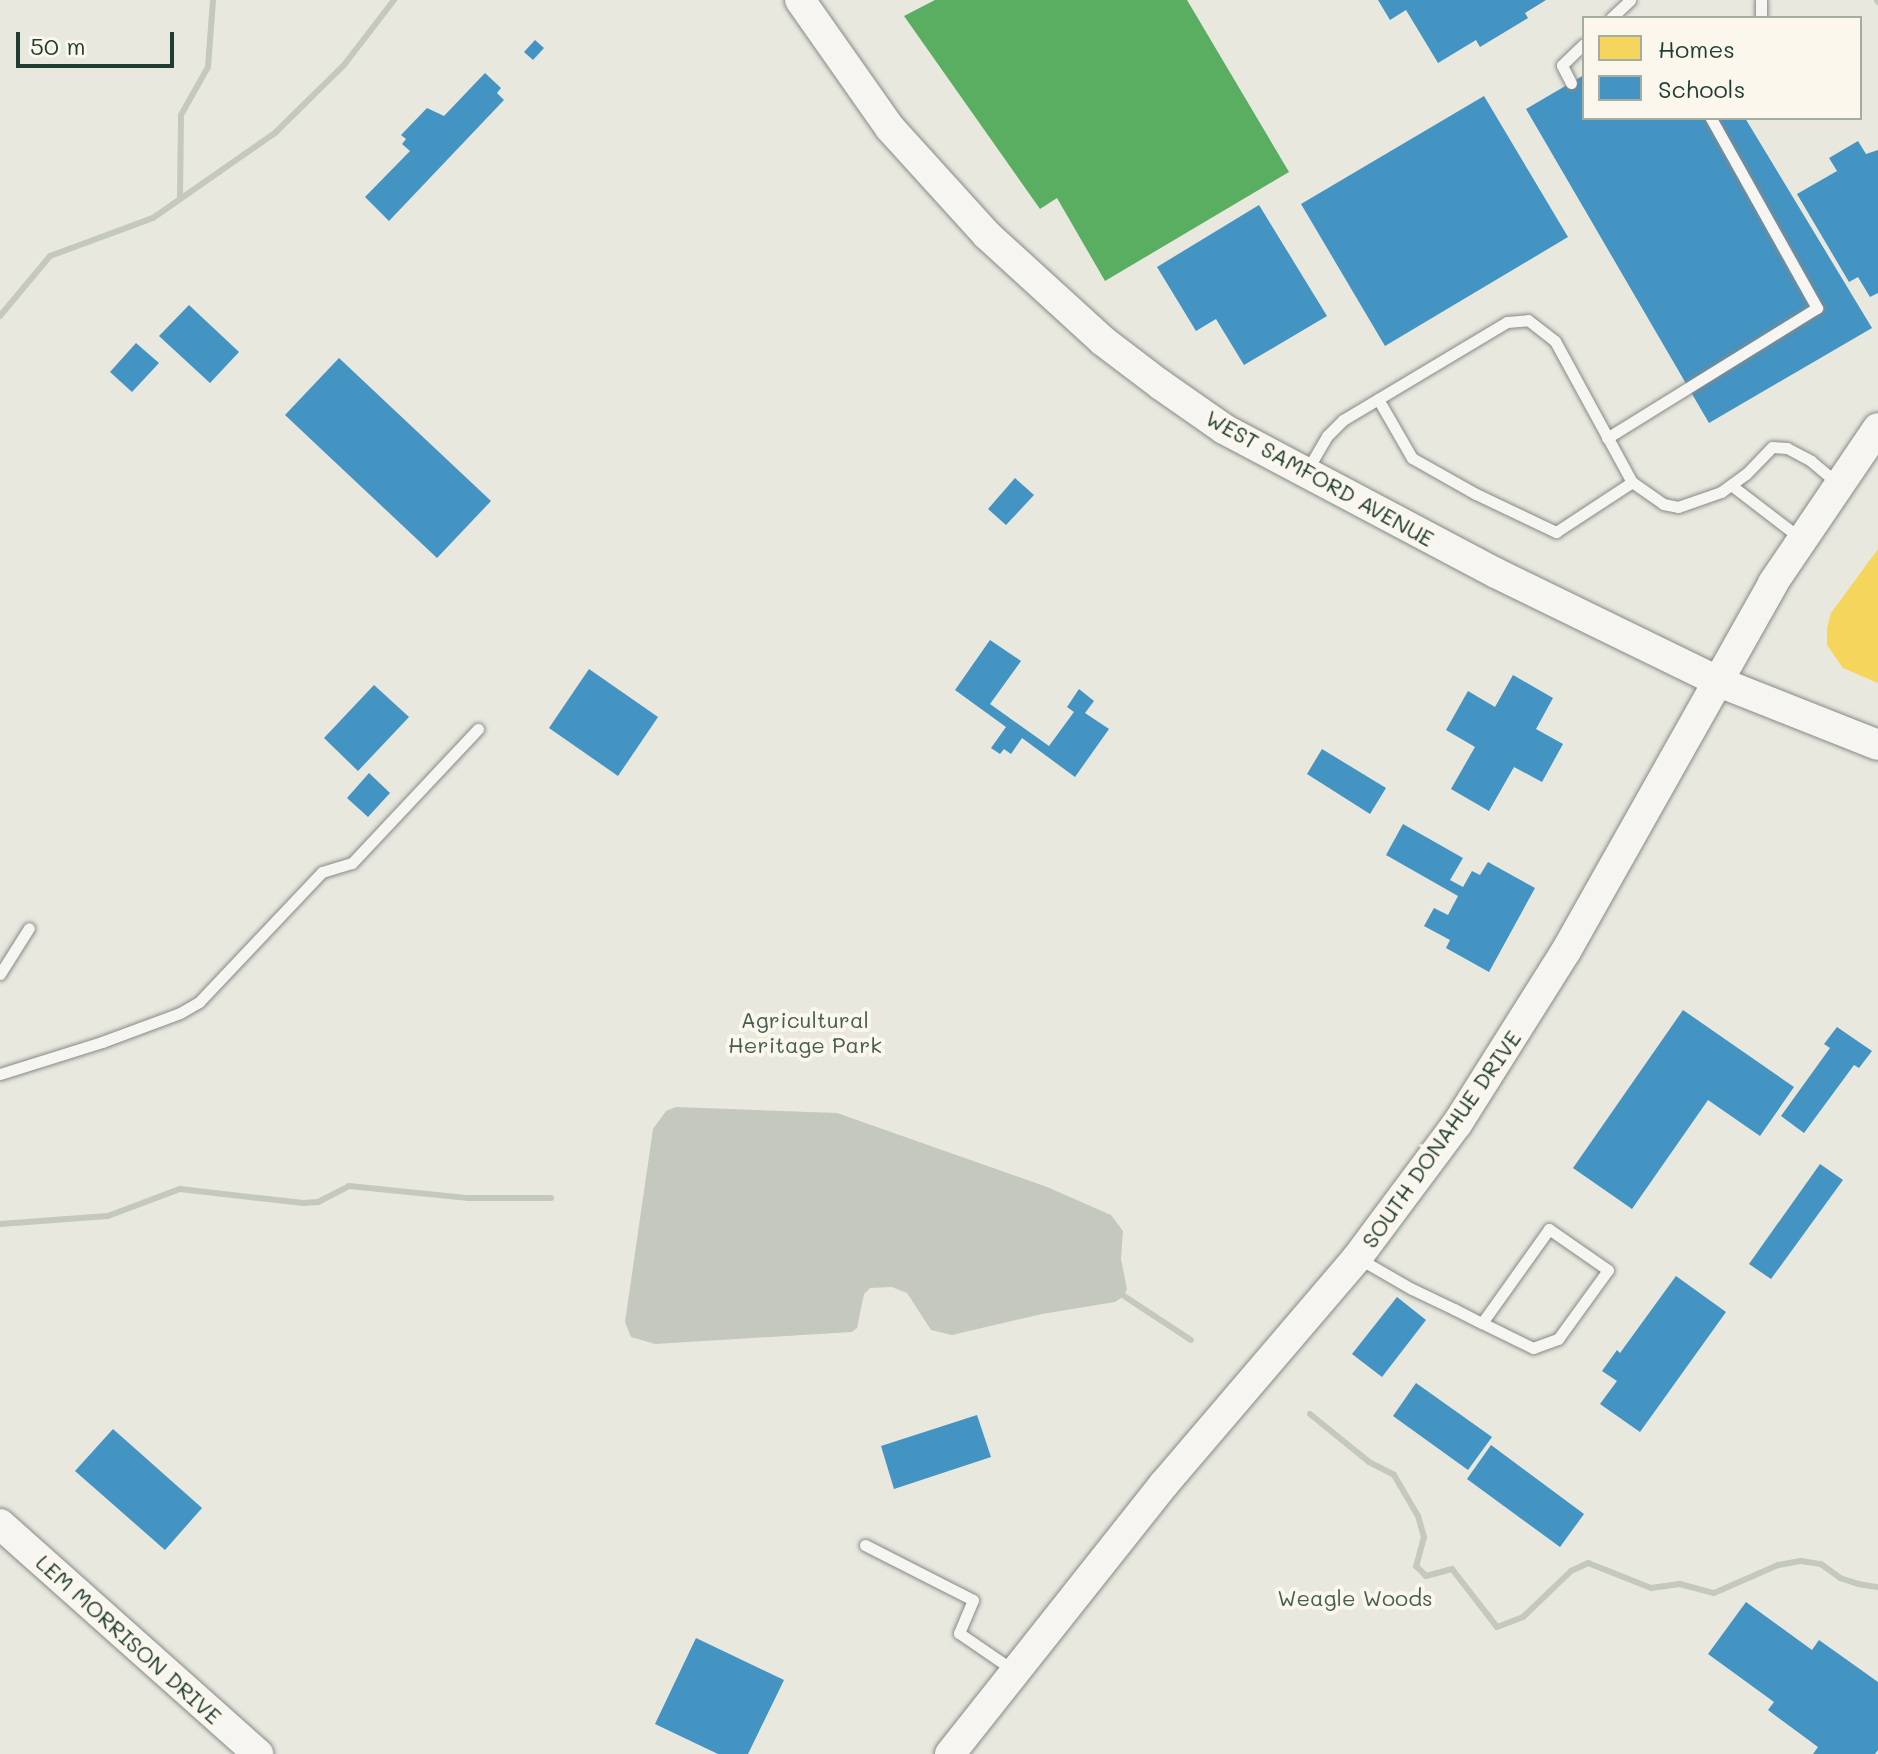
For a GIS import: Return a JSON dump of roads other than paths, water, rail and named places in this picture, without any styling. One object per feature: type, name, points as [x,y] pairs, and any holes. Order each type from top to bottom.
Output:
[{"type":"street","name":"WEST SAMFORD AVENUE","points":[[800,0],[890,128],[987,235],[1103,341],[1224,429],[1496,573],[1719,682],[1878,745]]},
{"type":"street","name":"SOUTH DONAHUE DRIVE","points":[[950,1754],[1164,1484],[1357,1258],[1457,1124],[1528,1015],[1800,538],[1878,428]]},
{"type":"street","name":"LEM MORRISON DRIVE","points":[[0,1524],[258,1754]]},
{"type":"lane","points":[[1613,16],[1630,0]]},
{"type":"lane","points":[[1571,83],[1562,65],[1582,46]]},
{"type":"lane","points":[[1607,438],[1817,308],[1712,120]]},
{"type":"lane","points":[[1306,473],[1327,436],[1343,420],[1507,322],[1528,320],[1555,341],[1632,482],[1663,504],[1678,507],[1698,502],[1731,485],[1772,447],[1787,448],[1811,461],[1838,484]]},
{"type":"lane","points":[[1378,399],[1412,458],[1465,488],[1556,532],[1632,482]]},
{"type":"lane","points":[[1731,485],[1800,538]]},
{"type":"lane","points":[[0,1074],[115,1037],[180,1013],[199,1002],[322,872],[352,863],[478,729]]},
{"type":"lane","points":[[0,974],[29,928]]},
{"type":"lane","points":[[1357,1258],[1482,1323],[1533,1348],[1546,1346],[1558,1339],[1608,1270],[1549,1229],[1482,1323]]},
{"type":"lane","points":[[865,1545],[973,1600],[959,1633],[1014,1671]]},
{"type":"waterway","points":[[180,198],[181,115],[208,67],[213,0]]},
{"type":"waterway","points":[[0,316],[50,256],[153,218],[275,133],[344,65],[394,0]]},
{"type":"waterway","points":[[0,1224],[108,1216],[180,1189],[303,1203],[318,1202],[349,1186],[468,1198],[551,1198]]},
{"type":"waterway","points":[[1124,1296],[1191,1340]]},
{"type":"waterway","points":[[1310,1414],[1369,1462],[1394,1475],[1418,1516],[1424,1537],[1416,1566],[1426,1576],[1452,1569],[1497,1627],[1523,1617],[1571,1571],[1588,1563],[1651,1588],[1680,1584],[1714,1593],[1778,1565],[1801,1561],[1821,1564],[1840,1578],[1878,1587]]},
{"type":"park label","name":"Agricultural Heritage Park","points":[[805,1032]]},
{"type":"park label","name":"Weagle Woods","points":[[1355,1598]]}]
